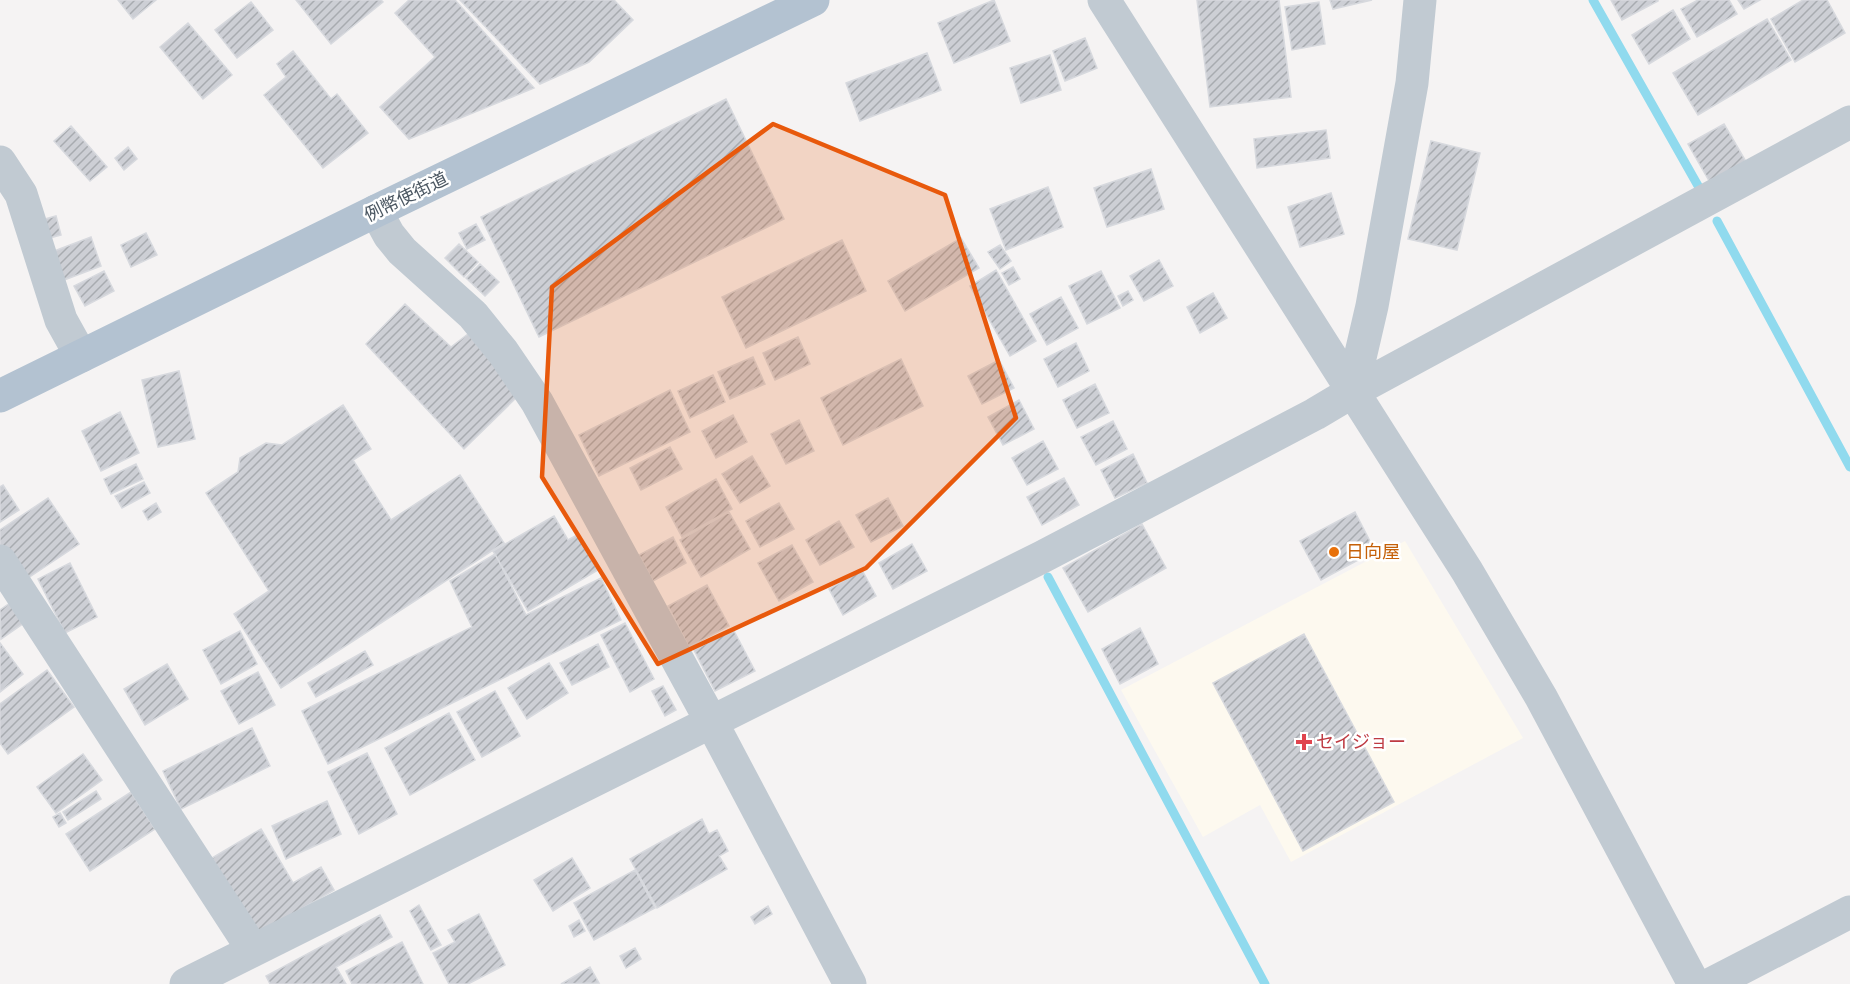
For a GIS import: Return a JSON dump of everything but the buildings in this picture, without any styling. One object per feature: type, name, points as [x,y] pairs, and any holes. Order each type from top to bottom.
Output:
[{"type":"main road","name":"例幣使街道","points":[[0,396],[813,0]]},
{"type":"street","points":[[1104,0],[1467,572],[1540,697],[1694,984]]},
{"type":"street","points":[[1352,392],[1372,306],[1412,83],[1420,0]]},
{"type":"street","points":[[186,984],[1042,557],[1315,414],[1850,123]]},
{"type":"street","points":[[0,162],[21,194],[61,320],[81,356]]},
{"type":"street","points":[[376,211],[389,236],[402,251],[473,315],[503,352],[537,402],[712,723],[850,984]]},
{"type":"street","points":[[0,561],[253,950]]},
{"type":"street","points":[[1711,984],[1850,912]]},
{"type":"highlighted area","points":[[773,124],[945,195],[1016,418],[866,568],[658,664],[542,477],[552,287]]},
{"type":"shaded area","points":[[1405,541],[1523,738],[1291,862],[1260,805],[1203,837],[1121,690]]},
{"type":"waterway","points":[[1593,0],[1701,191]]},
{"type":"waterway","points":[[1717,221],[1850,467]]},
{"type":"waterway","points":[[1048,577],[1265,984]]},
{"type":"place","name":"日向屋","points":[[1334,552]]},
{"type":"place","name":"セイジョー","points":[[1304,742]]}]
